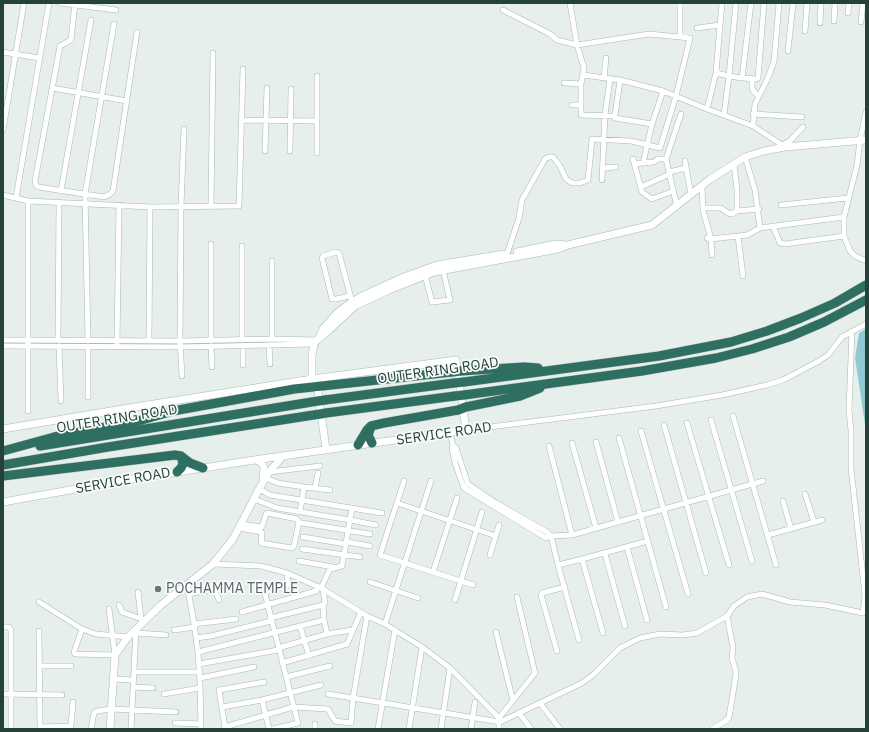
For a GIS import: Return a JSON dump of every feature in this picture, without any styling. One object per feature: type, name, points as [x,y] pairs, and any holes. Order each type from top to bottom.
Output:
[{"type":"highway","name":"OUTER RING ROAD","points":[[3,452],[321,401],[677,353],[749,337],[801,318],[835,303],[866,285]]},
{"type":"highway","name":"OUTER RING ROAD","points":[[3,465],[323,413],[554,383],[685,364],[752,349],[806,330],[866,300]]},
{"type":"highway","points":[[3,452],[54,437],[142,420],[314,382],[524,367],[552,370]]},
{"type":"highway","points":[[358,445],[366,430],[371,426],[384,422],[520,396],[554,383]]},
{"type":"highway","points":[[371,426],[368,435],[372,443]]},
{"type":"highway","points":[[3,476],[176,455],[181,456],[190,463],[203,468]]},
{"type":"highway","points":[[177,472],[183,464],[181,456]]},
{"type":"main road","points":[[317,340],[355,306],[425,275],[443,270],[558,250],[568,245],[652,225],[702,186],[746,157],[784,146],[863,140]]},
{"type":"main road","points":[[326,449],[318,392],[314,382],[312,355],[317,340],[323,329],[337,312],[350,301],[404,277],[437,265],[507,254],[556,244],[568,245]]},
{"type":"main road","points":[[3,430],[135,407],[456,360],[466,430]]},
{"type":"main road","name":"SERVICE ROAD","points":[[3,502],[254,460],[466,430]]},
{"type":"main road","points":[[110,729],[115,655],[128,637],[136,631],[142,620],[213,564],[233,539],[264,481],[283,456]]},
{"type":"main road","points":[[254,460],[261,462],[264,467],[264,481]]},
{"type":"street","points":[[3,130],[24,3]]},
{"type":"street","points":[[16,198],[49,3]]},
{"type":"street","points":[[60,3],[116,10]]},
{"type":"street","points":[[570,3],[577,45],[584,68],[581,84],[581,115],[615,116],[615,118],[652,124]]},
{"type":"street","points":[[680,3],[680,37]]},
{"type":"street","points":[[707,109],[716,73],[722,3]]},
{"type":"street","points":[[724,115],[736,3]]},
{"type":"street","points":[[742,78],[751,3]]},
{"type":"street","points":[[759,96],[752,88],[755,79],[764,3]]},
{"type":"street","points":[[753,126],[755,104],[768,80],[774,62],[779,3]]},
{"type":"street","points":[[788,51],[793,3]]},
{"type":"street","points":[[805,31],[807,3]]},
{"type":"street","points":[[820,23],[821,3]]},
{"type":"street","points":[[834,21],[835,3]]},
{"type":"street","points":[[848,13],[849,3]]},
{"type":"street","points":[[861,22],[863,3]]},
{"type":"street","points":[[74,4],[71,40],[60,46],[35,180],[38,187],[104,197],[112,191],[137,32]]},
{"type":"street","points":[[502,10],[550,34],[557,40],[577,45],[649,34],[690,38],[676,96],[660,148],[631,141],[592,139],[588,180],[580,183],[572,183],[566,179],[553,157],[545,159],[522,200],[519,218],[511,238],[507,254]]},
{"type":"street","points":[[61,191],[91,20]]},
{"type":"street","points":[[88,397],[85,194],[114,24]]},
{"type":"street","points":[[697,28],[720,25]]},
{"type":"street","points":[[3,52],[39,58]]},
{"type":"street","points":[[211,206],[213,53]]},
{"type":"street","points":[[604,78],[606,58]]},
{"type":"street","points":[[3,195],[28,201],[150,207],[240,206],[243,69]]},
{"type":"street","points":[[716,73],[742,78],[768,80]]},
{"type":"street","points":[[583,75],[620,80],[663,91],[753,126],[784,146],[803,127]]},
{"type":"street","points":[[317,76],[317,153]]},
{"type":"street","points":[[602,180],[605,115],[610,79]]},
{"type":"street","points":[[615,116],[620,80]]},
{"type":"street","points":[[564,83],[581,84]]},
{"type":"street","points":[[52,88],[127,101]]},
{"type":"street","points":[[265,151],[267,88]]},
{"type":"street","points":[[290,151],[291,89]]},
{"type":"street","points":[[643,163],[652,124],[663,91]]},
{"type":"street","points":[[572,105],[581,105]]},
{"type":"street","points":[[866,112],[863,140],[844,217],[844,236],[850,251],[855,256],[866,261]]},
{"type":"street","points":[[677,207],[666,159],[682,114]]},
{"type":"street","points":[[753,114],[802,117]]},
{"type":"street","points":[[242,120],[316,121]]},
{"type":"street","points":[[182,376],[180,344],[181,206],[184,129]]},
{"type":"street","points":[[746,157],[759,209],[760,228]]},
{"type":"street","points":[[666,159],[658,159],[654,162],[634,162],[642,192],[652,199],[673,191]]},
{"type":"street","points":[[685,161],[691,195]]},
{"type":"street","points":[[734,164],[737,189],[737,211]]},
{"type":"street","points":[[603,168],[616,167]]},
{"type":"street","points":[[640,187],[669,173],[686,168]]},
{"type":"street","points":[[702,186],[703,208],[712,255]]},
{"type":"street","points":[[781,205],[848,198]]},
{"type":"street","points":[[28,201],[28,411]]},
{"type":"street","points":[[59,202],[58,343],[61,401]]},
{"type":"street","points":[[117,344],[119,205]]},
{"type":"street","points":[[149,341],[150,207]]},
{"type":"street","points":[[703,208],[721,208],[732,214],[737,211],[759,209]]},
{"type":"street","points":[[709,239],[747,235],[760,228],[844,217]]},
{"type":"street","points":[[773,226],[780,243],[785,244],[844,236]]},
{"type":"street","points":[[738,236],[744,276]]},
{"type":"street","points":[[211,244],[212,367]]},
{"type":"street","points":[[242,246],[243,365]]},
{"type":"street","points":[[336,252],[339,253],[350,301],[343,298],[334,300],[332,298],[322,258],[324,255],[336,252]]},
{"type":"street","points":[[272,261],[272,339]]},
{"type":"street","points":[[425,275],[432,302],[450,300],[443,270]]},
{"type":"street","name":"SERVICE ROAD","points":[[466,430],[656,406],[767,385],[783,380],[819,361],[828,355],[842,337],[866,324]]},
{"type":"street","points":[[328,694],[473,718],[500,720],[519,713],[582,683],[593,675],[620,648],[640,638],[660,634],[684,635],[697,633],[727,616],[734,606],[747,596],[762,594],[790,602],[825,605],[863,613],[865,595],[851,468],[851,431],[849,410],[852,331]]},
{"type":"street","points":[[242,343],[272,339],[317,340]]},
{"type":"street","points":[[3,340],[28,343],[242,343],[269,345],[317,340]]},
{"type":"street","points":[[117,344],[149,341],[180,344]]},
{"type":"street","points":[[3,346],[28,343]]},
{"type":"street","points":[[269,345],[270,364]]},
{"type":"street","points":[[733,416],[754,483],[776,565]]},
{"type":"street","points":[[711,420],[752,561]]},
{"type":"street","points":[[687,423],[729,565]]},
{"type":"street","points":[[664,425],[706,573]]},
{"type":"street","points":[[641,431],[688,594]]},
{"type":"street","points":[[450,433],[453,445],[452,449],[464,488],[521,520],[547,532],[551,536],[579,640]]},
{"type":"street","points":[[619,438],[666,607]]},
{"type":"street","points":[[596,442],[618,522]]},
{"type":"street","points":[[572,443],[596,528]]},
{"type":"street","points":[[453,445],[456,448],[468,484],[521,520]]},
{"type":"street","points":[[549,446],[572,535]]},
{"type":"street","points":[[264,481],[320,466]]},
{"type":"street","points":[[315,488],[318,473]]},
{"type":"street","points":[[264,481],[330,490]]},
{"type":"street","points":[[264,481],[270,494],[382,513]]},
{"type":"street","points":[[404,481],[380,555],[474,585]]},
{"type":"street","points":[[385,624],[432,481]]},
{"type":"street","points":[[551,536],[572,535],[763,481]]},
{"type":"street","points":[[464,488],[468,484]]},
{"type":"street","points":[[300,512],[304,487]]},
{"type":"street","points":[[805,494],[814,522]]},
{"type":"street","points":[[433,572],[457,498]]},
{"type":"street","points":[[254,499],[277,508],[376,525]]},
{"type":"street","points":[[783,501],[791,529]]},
{"type":"street","points":[[397,503],[496,536]]},
{"type":"street","points":[[327,634],[323,606],[325,603],[321,589],[330,568],[342,566],[352,508]]},
{"type":"street","points":[[455,600],[482,512]]},
{"type":"street","points":[[266,514],[297,519],[299,522],[294,546],[292,548],[261,543],[261,532],[240,526],[262,527],[266,514]]},
{"type":"street","points":[[768,535],[822,520]]},
{"type":"street","points":[[302,524],[370,534]]},
{"type":"street","points":[[490,555],[499,525]]},
{"type":"street","points":[[303,537],[370,546]]},
{"type":"street","points":[[558,565],[648,542]]},
{"type":"street","points":[[627,547],[647,620]]},
{"type":"street","points":[[302,549],[360,557]]},
{"type":"street","points":[[605,554],[625,626]]},
{"type":"street","points":[[582,560],[603,633]]},
{"type":"street","points":[[299,561],[334,568]]},
{"type":"street","points":[[213,564],[261,566],[287,573],[321,589],[367,616],[396,630],[422,647],[450,668],[500,720]]},
{"type":"street","points":[[273,729],[298,723],[265,593],[288,585],[287,573]]},
{"type":"street","points":[[370,582],[418,598]]},
{"type":"street","points":[[175,723],[201,726],[198,652],[187,584]]},
{"type":"street","points":[[188,594],[225,586]]},
{"type":"street","points":[[557,652],[541,594],[565,587]]},
{"type":"street","points":[[214,589],[219,600]]},
{"type":"street","points":[[242,612],[321,589]]},
{"type":"street","points":[[119,606],[122,612],[142,620],[138,592]]},
{"type":"street","points":[[499,729],[500,720],[535,673],[517,597]]},
{"type":"street","points":[[39,602],[82,629],[96,634],[128,637]]},
{"type":"street","points":[[196,638],[211,636],[323,606]]},
{"type":"street","points":[[82,629],[74,652],[75,654],[115,655],[109,609]]},
{"type":"street","points":[[282,663],[347,644],[361,612]]},
{"type":"street","points":[[264,682],[219,690],[224,728],[293,707],[328,709],[335,721],[351,724],[353,698],[367,616]]},
{"type":"street","points":[[712,729],[727,720],[729,717],[736,681],[736,672],[732,658],[734,647],[727,616]]},
{"type":"street","points":[[174,630],[236,619]]},
{"type":"street","points":[[198,652],[324,620]]},
{"type":"street","points":[[300,626],[309,656]]},
{"type":"street","points":[[3,627],[9,627],[11,630],[11,729]]},
{"type":"street","points":[[199,664],[278,649],[327,634],[352,630]]},
{"type":"street","points":[[378,729],[396,630]]},
{"type":"street","points":[[39,631],[40,728],[71,726],[74,702]]},
{"type":"street","points":[[131,729],[136,631],[166,635]]},
{"type":"street","points":[[496,632],[513,701]]},
{"type":"street","points":[[409,729],[422,647]]},
{"type":"street","points":[[40,666],[71,666]]},
{"type":"street","points":[[286,677],[330,666]]},
{"type":"street","points":[[134,672],[200,675],[254,667]]},
{"type":"street","points":[[440,729],[450,668]]},
{"type":"street","points":[[113,679],[134,680]]},
{"type":"street","points":[[222,707],[262,700],[321,685]]},
{"type":"street","points":[[133,687],[153,688]]},
{"type":"street","points":[[164,694],[200,688]]},
{"type":"street","points":[[3,694],[62,695]]},
{"type":"street","points":[[262,700],[269,729]]},
{"type":"street","points":[[471,729],[475,702]]},
{"type":"street","points":[[540,703],[560,729]]},
{"type":"street","points":[[91,729],[94,713],[97,711],[111,709],[176,712]]},
{"type":"street","points":[[519,713],[531,729]]},
{"type":"water","points":[[866,329],[866,431],[855,358],[859,333]]},
{"type":"place","name":"POCHAMMA TEMPLE","points":[[158,589]]}]
